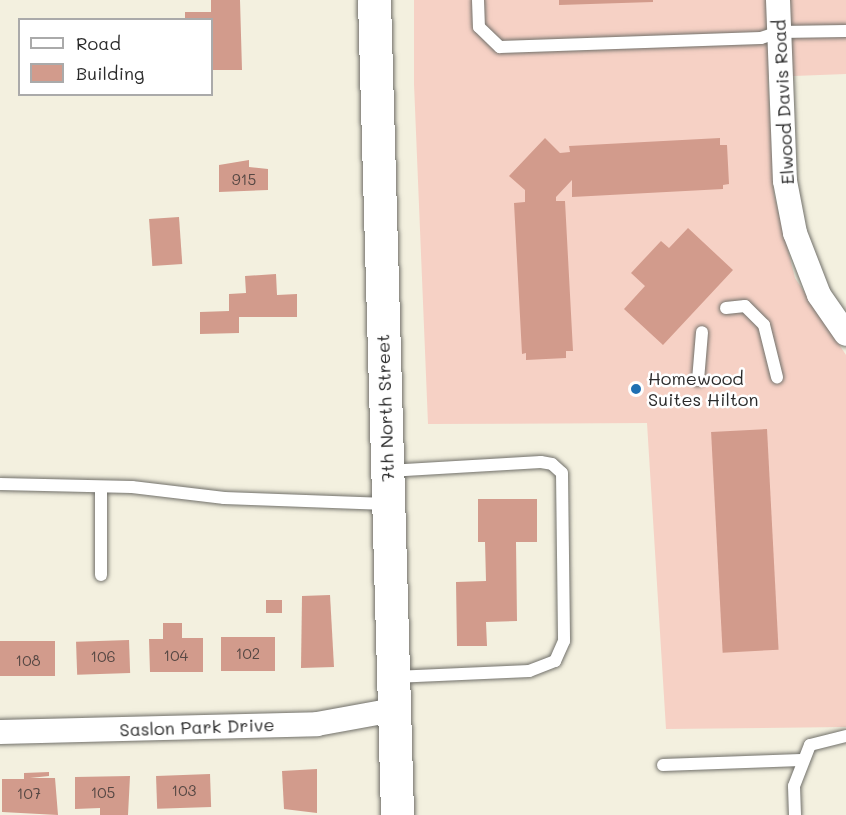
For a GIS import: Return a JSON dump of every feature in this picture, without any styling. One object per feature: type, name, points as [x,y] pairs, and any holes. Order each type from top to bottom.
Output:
[{"type":"street","name":"7th North Street","points":[[374,0],[397,815]]},
{"type":"street","name":"Elwood Davis Road","points":[[778,0],[785,181],[795,233],[819,295],[846,334]]},
{"type":"street","name":"Saslon Park Drive","points":[[0,732],[317,724],[394,710]]},
{"type":"lane","points":[[477,0],[479,27],[500,47],[761,38],[780,32],[846,31]]},
{"type":"lane","points":[[726,309],[745,306],[764,325],[777,377]]},
{"type":"lane","points":[[698,380],[702,332]]},
{"type":"lane","points":[[387,471],[541,462],[552,464],[562,473],[564,641],[555,660],[529,671],[393,678]]},
{"type":"lane","points":[[0,484],[101,486],[224,498],[388,504]]},
{"type":"lane","points":[[100,574],[101,486]]},
{"type":"lane","points":[[795,815],[794,786],[801,760],[810,745],[846,736]]},
{"type":"lane","points":[[663,765],[801,760]]},
{"type":"shaded area","name":"Homewood Suites Hilton","points":[[414,0],[846,0],[846,74],[768,77],[774,194],[795,278],[846,355],[846,727],[666,729],[647,423],[428,424],[414,84]]},
{"type":"building","points":[[211,0],[240,0],[242,70],[213,70],[213,18],[185,18],[185,12],[211,12]]},
{"type":"building","points":[[559,0],[653,0],[653,2],[559,5]]},
{"type":"building","points":[[545,138],[560,153],[570,152],[569,146],[720,138],[720,145],[727,145],[729,184],[723,185],[723,189],[572,197],[572,180],[556,197],[556,201],[565,201],[573,351],[566,351],[566,358],[526,360],[526,353],[522,354],[514,203],[525,202],[525,190],[509,176]]},
{"type":"building","points":[[249,160],[249,167],[268,169],[268,190],[219,192],[219,165]]},
{"type":"building","points":[[179,217],[182,264],[152,266],[149,219]]},
{"type":"building","points":[[688,228],[733,270],[663,345],[624,309],[645,286],[631,273],[661,241],[669,248]]},
{"type":"building","points":[[276,274],[277,295],[297,294],[297,317],[239,317],[239,333],[200,334],[200,312],[229,311],[229,294],[246,293],[245,276]]},
{"type":"building","points":[[767,429],[779,650],[723,653],[711,432]]},
{"type":"building","points":[[478,499],[537,499],[537,542],[516,542],[517,621],[486,622],[487,646],[457,646],[456,582],[486,581],[485,542],[478,542]]},
{"type":"building","points":[[330,595],[334,667],[301,668],[302,596]]},
{"type":"building","points":[[266,600],[282,600],[282,613],[266,613]]},
{"type":"building","points":[[163,623],[182,623],[182,638],[203,638],[203,672],[150,672],[149,639],[163,639]]},
{"type":"building","points":[[221,637],[275,637],[275,671],[221,671]]},
{"type":"building","points":[[129,640],[130,673],[77,675],[76,642]]},
{"type":"building","points":[[0,641],[55,641],[55,676],[0,676]]},
{"type":"building","points":[[317,769],[317,813],[284,809],[282,771]]},
{"type":"building","points":[[49,772],[49,776],[30,778],[55,778],[58,815],[2,812],[2,779],[24,779],[24,773]]},
{"type":"building","points":[[210,774],[211,807],[157,809],[156,776]]},
{"type":"building","points":[[130,776],[128,815],[100,815],[100,808],[75,809],[75,777]]},
{"type":"place","name":"Homewood Suites Hilton","points":[[636,389]]}]
